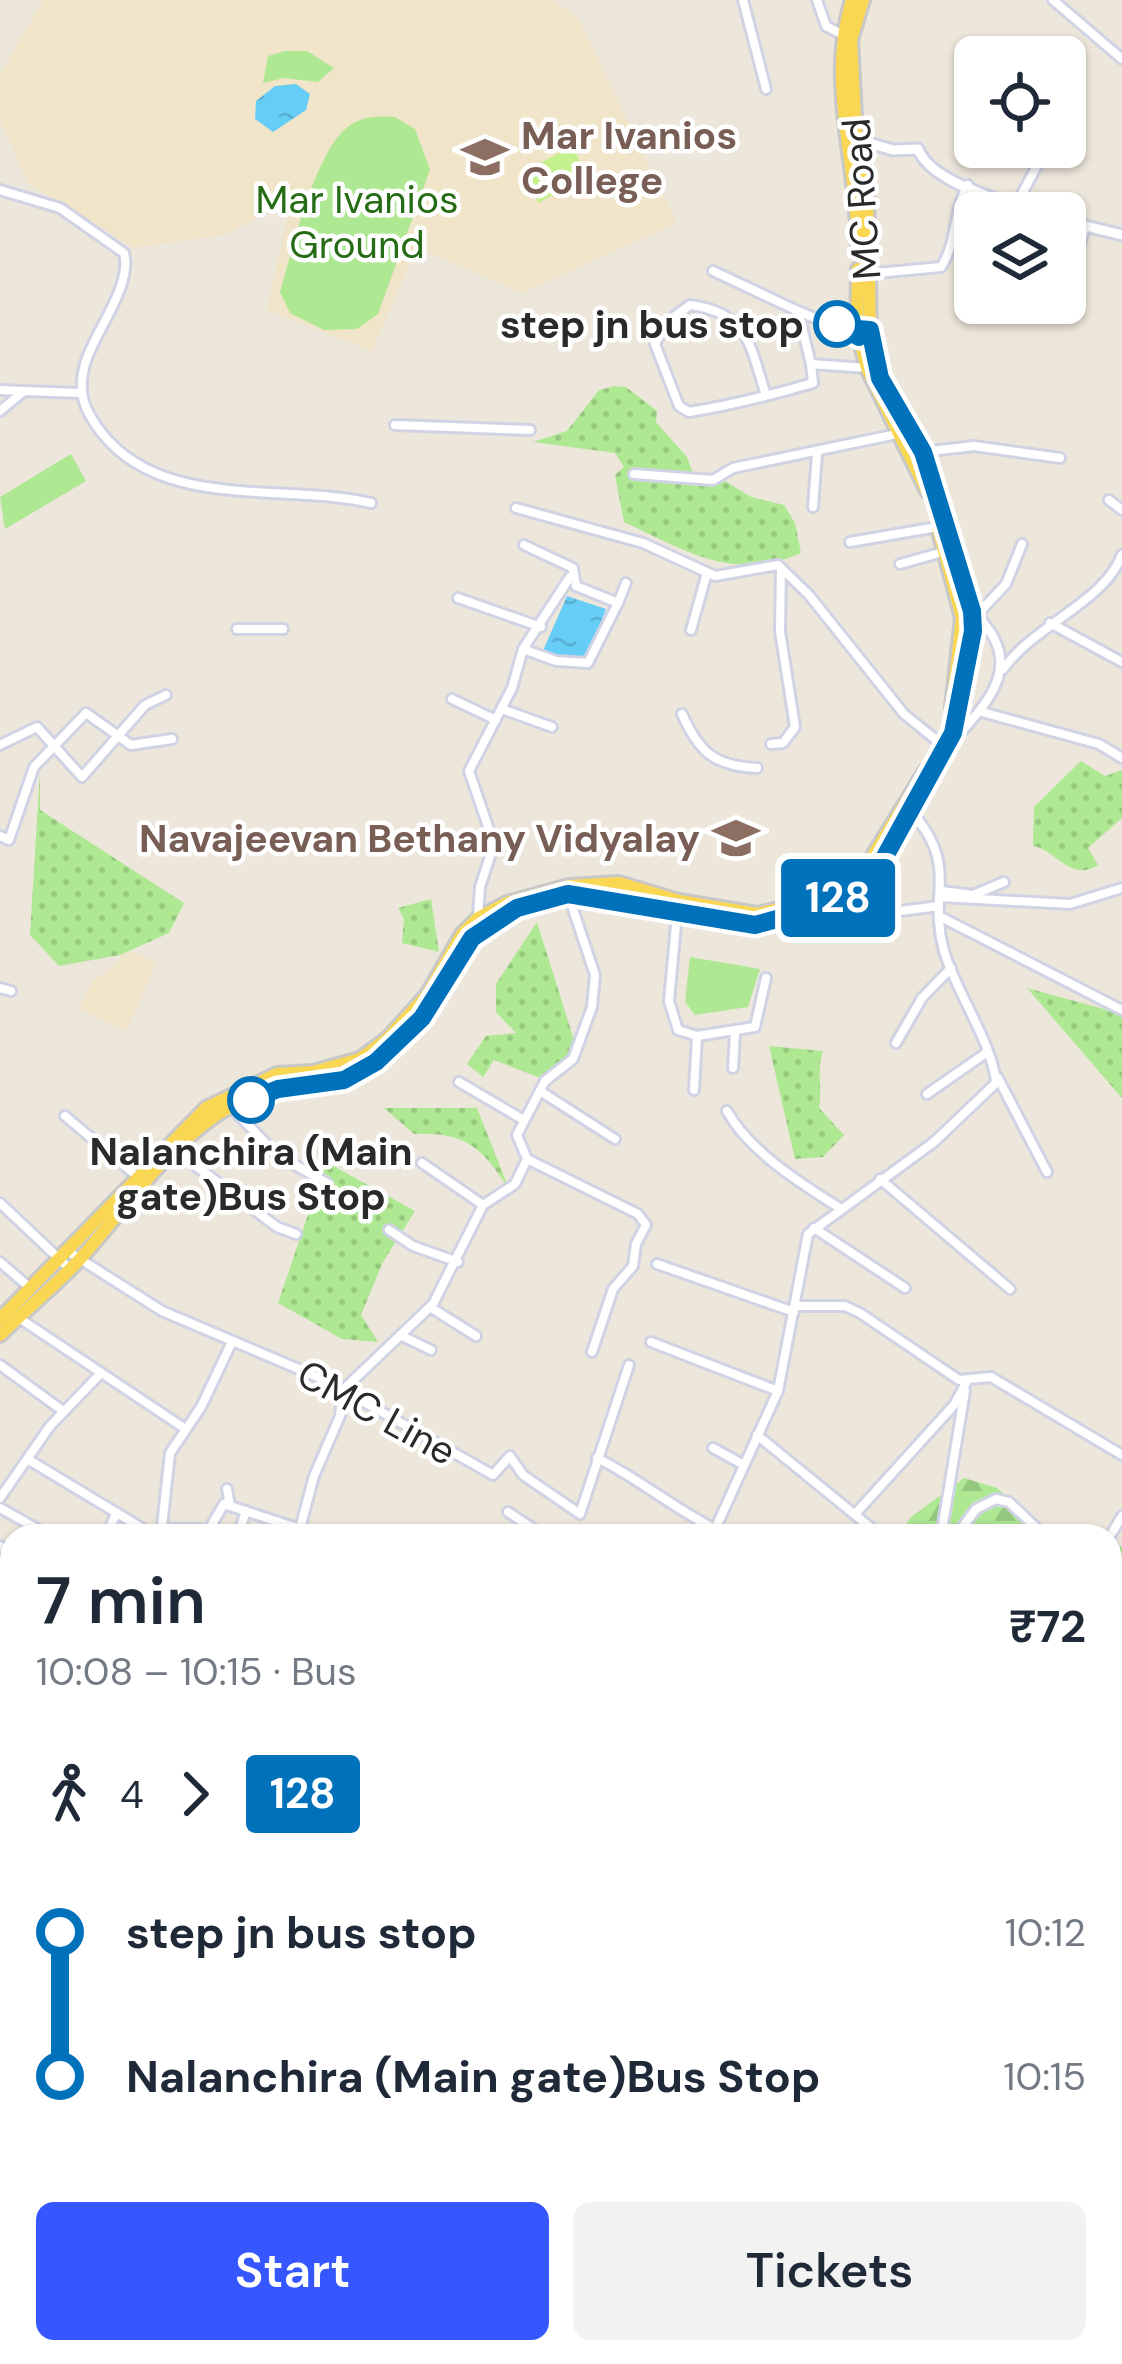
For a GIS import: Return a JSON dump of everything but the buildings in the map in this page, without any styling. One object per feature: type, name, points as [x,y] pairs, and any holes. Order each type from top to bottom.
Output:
[{"type":"main road","name":"MC Road","points":[[853,0],[846,37],[849,138],[867,368],[926,486],[962,618],[954,697],[943,746]]},
{"type":"main road","name":"MC Road","points":[[846,37],[863,0]]},
{"type":"main road","name":"MC Road","points":[[0,1335],[176,1151],[232,1108],[278,1089],[344,1080],[376,1062],[422,1018],[472,938],[517,908],[568,894],[622,899],[677,914],[755,925],[827,905],[877,871],[943,746],[966,685],[975,613],[923,452],[880,378],[862,332],[867,191],[849,138]]},
{"type":"main road","name":"MC Road","points":[[0,1319],[70,1260],[138,1177],[206,1108],[277,1074],[313,1072],[360,1059],[387,1039],[427,995],[462,934],[478,919],[507,903],[569,886],[619,883],[679,902],[757,914],[799,905],[850,882],[909,809]]},
{"type":"street","points":[[743,0],[766,89]]},
{"type":"street","points":[[817,0],[826,26],[846,37]]},
{"type":"street","points":[[1053,0],[1122,59]]},
{"type":"street","points":[[849,138],[892,150],[918,149],[923,162],[985,192]]},
{"type":"street","points":[[865,274],[941,267],[949,254],[956,205],[968,185]]},
{"type":"street","points":[[0,190],[60,208],[124,253],[125,272],[89,350],[80,392],[83,409],[118,455],[143,473],[371,502]]},
{"type":"street","points":[[1086,226],[1122,236]]},
{"type":"street","points":[[712,271],[799,311],[862,332]]},
{"type":"street","points":[[766,395],[748,336],[737,323],[690,305],[658,333],[655,344],[679,406],[689,412],[766,395],[813,383],[799,311]]},
{"type":"street","points":[[812,364],[867,368]]},
{"type":"street","points":[[0,390],[80,392]]},
{"type":"street","points":[[0,411],[24,391]]},
{"type":"street","points":[[395,425],[530,430]]},
{"type":"street","points":[[634,474],[713,480],[734,468],[899,434]]},
{"type":"street","points":[[923,452],[974,446],[1060,458]]},
{"type":"street","points":[[813,507],[818,454]]},
{"type":"street","points":[[1108,500],[1122,510]]},
{"type":"street","points":[[516,508],[643,543],[707,573],[726,576],[770,563],[781,567],[904,714],[943,746],[982,712],[1022,642],[1099,590],[1122,555]]},
{"type":"street","points":[[850,542],[938,527]]},
{"type":"street","points":[[1002,670],[994,638],[975,613],[1006,584],[1022,544]]},
{"type":"street","points":[[478,919],[479,887],[494,844],[469,771],[502,710],[523,649],[542,627],[573,568],[524,545]]},
{"type":"street","points":[[900,564],[945,551]]},
{"type":"street","points":[[771,744],[783,743],[795,727],[780,631],[781,567]]},
{"type":"street","points":[[691,630],[707,573]]},
{"type":"street","points":[[570,577],[576,586],[618,603]]},
{"type":"street","points":[[523,649],[556,662],[588,663],[626,583]]},
{"type":"street","points":[[458,598],[542,627]]},
{"type":"street","points":[[1048,622],[1122,662]]},
{"type":"street","points":[[237,628],[283,629]]},
{"type":"street","points":[[0,745],[37,727],[82,778],[145,705],[166,695]]},
{"type":"street","points":[[452,698],[496,720]]},
{"type":"street","points":[[502,710],[552,728]]},
{"type":"street","points":[[982,712],[1099,744],[1122,758]]},
{"type":"street","points":[[0,836],[9,840],[34,767],[86,713],[131,745],[172,739]]},
{"type":"street","points":[[682,715],[700,750],[711,758],[757,767]]},
{"type":"street","points":[[909,809],[935,844],[950,968],[997,1077],[1047,1172]]},
{"type":"street","points":[[804,913],[845,918],[974,895],[1004,882]]},
{"type":"street","points":[[940,902],[1070,904],[1122,888]]},
{"type":"street","points":[[568,894],[596,988],[574,1059],[550,1074],[517,1136],[527,1159],[638,1214],[646,1225],[633,1266],[613,1288],[592,1352]]},
{"type":"street","points":[[940,902],[1122,1010]]},
{"type":"street","points":[[677,914],[669,1001],[678,1030],[697,1036],[735,1034],[755,1027],[766,978]]},
{"type":"street","points":[[896,1043],[922,998],[950,968]]},
{"type":"street","points":[[733,1068],[735,1034]]},
{"type":"street","points":[[694,1090],[697,1036]]},
{"type":"street","points":[[927,1094],[986,1053]]},
{"type":"street","points":[[717,1524],[778,1391],[803,1245],[838,1207],[934,1142],[994,1087],[997,1077]]},
{"type":"street","points":[[459,1082],[522,1119]]},
{"type":"street","points":[[540,1091],[615,1139]]},
{"type":"street","points":[[232,1108],[277,1155],[327,1183]]},
{"type":"street","points":[[727,1111],[735,1127],[838,1207]]},
{"type":"street","points":[[65,1116],[138,1177]]},
{"type":"street","points":[[176,1151],[277,1227],[296,1234]]},
{"type":"street","points":[[302,1524],[340,1416],[343,1390],[430,1307],[458,1262],[484,1205],[515,1184],[527,1159]]},
{"type":"street","points":[[422,1163],[484,1205]]},
{"type":"street","points":[[880,1179],[1010,1289]]},
{"type":"street","name":"CMC Line","points":[[0,1203],[70,1260],[162,1311],[231,1345],[283,1360],[493,1474],[509,1456],[523,1475],[580,1514],[629,1365]]},
{"type":"street","points":[[814,1228],[905,1288]]},
{"type":"street","points":[[389,1230],[413,1246],[458,1262]]},
{"type":"street","points":[[0,1262],[31,1289]]},
{"type":"street","points":[[657,1264],[795,1309],[844,1306],[860,1312],[966,1383],[991,1377],[1122,1455]]},
{"type":"street","points":[[430,1307],[476,1336]]},
{"type":"street","points":[[18,1317],[184,1428]]},
{"type":"street","points":[[400,1335],[431,1350]]},
{"type":"street","points":[[651,1342],[778,1391]]},
{"type":"street","points":[[161,1524],[164,1478],[184,1428],[201,1407],[231,1345]]},
{"type":"street","points":[[0,1365],[63,1411]]},
{"type":"street","points":[[0,1498],[63,1411],[100,1373]]},
{"type":"street","points":[[856,1513],[954,1405],[966,1383]]},
{"type":"street","points":[[943,1524],[966,1383]]},
{"type":"street","points":[[757,1436],[868,1524]]},
{"type":"street","points":[[713,1448],[744,1465]]},
{"type":"street","points":[[597,1458],[699,1524]]},
{"type":"street","points":[[28,1460],[139,1524]]},
{"type":"street","points":[[227,1489],[230,1506]]},
{"type":"street","points":[[965,1524],[976,1509],[996,1499],[1009,1502],[1032,1524]]},
{"type":"street","points":[[213,1524],[224,1504],[277,1524]]},
{"type":"street","points":[[0,1508],[29,1524]]},
{"type":"street","points":[[242,1524],[246,1511]]},
{"type":"street","points":[[508,1512],[526,1524]]},
{"type":"street","points":[[112,1524],[116,1513]]},
{"type":"shaded area","points":[[43,0],[441,0],[442,4],[444,0],[553,0],[578,18],[677,223],[522,293],[417,247],[372,351],[267,310],[291,200],[225,235],[134,248],[28,183],[0,120],[0,75]]},
{"type":"shaded area","points":[[123,947],[156,963],[127,1031],[79,1009],[94,980],[118,963]]},
{"type":"green space","points":[[307,51],[334,68],[318,82],[284,78],[263,83],[268,56]]},
{"type":"green space","name":"Mar Ivanios Ground","points":[[395,117],[415,129],[430,170],[378,314],[357,329],[324,330],[290,313],[280,292],[306,203],[326,156],[349,126],[365,118]]},
{"type":"green space","points":[[572,146],[588,176],[538,203],[522,173]]},
{"type":"green space","points":[[626,387],[657,411],[656,422],[687,457],[693,473],[715,475],[751,497],[784,505],[795,523],[801,553],[754,565],[689,552],[624,522],[615,475],[624,467],[615,453],[533,442],[567,431],[599,390]]},
{"type":"green space","points":[[71,454],[86,481],[5,529],[0,497]]},
{"type":"green space","points":[[1081,761],[1105,776],[1122,770],[1122,818],[1088,848],[1098,865],[1088,870],[1071,868],[1033,846],[1034,807]]},
{"type":"green space","points":[[40,771],[40,810],[184,903],[169,933],[120,955],[59,966],[30,935]]},
{"type":"green space","points":[[431,899],[439,952],[402,943],[404,919],[398,908]]},
{"type":"green space","points":[[537,922],[574,1040],[568,1053],[570,1066],[548,1081],[494,1060],[483,1077],[467,1064],[486,1036],[516,1033],[496,1012],[496,984]]},
{"type":"green space","points":[[690,957],[760,969],[748,1007],[695,1015],[685,1002]]},
{"type":"green space","points":[[1027,988],[1122,1014],[1122,1098]]},
{"type":"green space","points":[[769,1046],[823,1051],[819,1108],[844,1135],[823,1157],[795,1159]]},
{"type":"green space","points":[[384,1108],[477,1108],[509,1189],[490,1162],[470,1145],[447,1136],[414,1134]]},
{"type":"green space","points":[[326,1162],[415,1211],[383,1262],[361,1315],[378,1342],[342,1339],[278,1303]]},
{"type":"green space","points":[[964,1478],[997,1488],[1038,1524],[906,1524]]},
{"type":"water","points":[[296,84],[310,94],[306,110],[273,132],[255,119],[256,101],[275,86]]},
{"type":"water","points":[[567,596],[606,609],[584,667],[542,653]]},
{"type":"bus line","name":"128","points":[[251,1100],[278,1089],[344,1080],[376,1062],[422,1018],[472,938],[517,908],[568,894],[622,899],[677,914],[755,925],[827,905],[877,871],[953,733],[966,685],[972,611],[923,452],[880,378],[870,330],[857,329],[859,337],[837,324]]},
{"type":"place","name":"Mar Ivanios College","points":[[485,157]]},
{"type":"place","name":"step jn bus stop","points":[[837,324]]},
{"type":"place","name":"Navajeevan Bethany Vidyalay","points":[[736,838]]},
{"type":"place","name":"Nalanchira (Main gate)Bus Stop","points":[[251,1100]]}]
